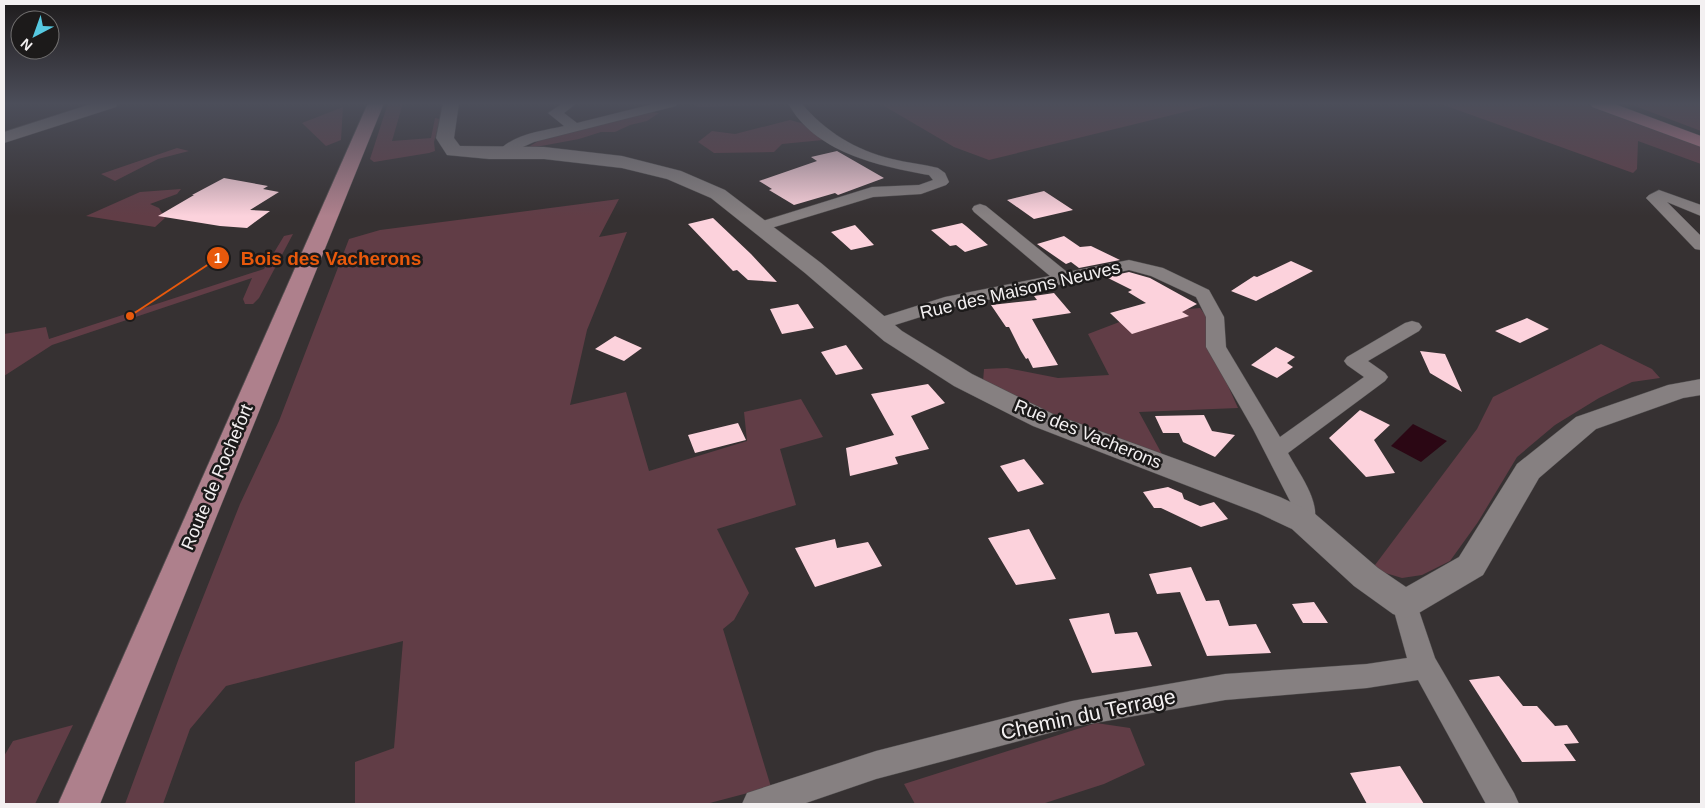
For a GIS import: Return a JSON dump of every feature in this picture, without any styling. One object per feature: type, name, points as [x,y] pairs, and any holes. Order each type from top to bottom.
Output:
[{"type":"main road","name":"Route de Rochefort","points":[[355,149],[356,141]]},
{"type":"main road","name":"Route de Rochefort","points":[[79,804],[359,141]]},
{"type":"street","name":"Rue des Vacherons","points":[[446,141],[454,151],[544,153],[622,162],[674,175],[718,194],[762,226],[893,336],[963,380],[1044,420],[1269,505],[1303,521],[1366,577],[1405,604]]},
{"type":"street","points":[[504,153],[511,147],[525,141]]},
{"type":"street","points":[[762,226],[872,192],[921,189],[942,182],[940,176],[933,171],[870,159],[853,152],[836,141]]},
{"type":"street","points":[[1701,211],[1659,195],[1654,198],[1701,246]]},
{"type":"street","points":[[980,209],[1063,278]]},
{"type":"street","name":"Rue des Maisons Neuves","points":[[879,324],[946,304],[1129,265],[1157,272],[1203,294],[1215,317],[1216,347],[1304,505],[1303,521]]},
{"type":"street","points":[[1276,452],[1378,377],[1354,361],[1412,327]]},
{"type":"street","points":[[1503,804],[1456,724],[1426,667],[1405,604],[1471,566],[1528,471],[1586,422],[1678,390],[1701,387]]},
{"type":"street","name":"Chemin du Terrage","points":[[758,804],[876,765],[1072,714],[1225,687],[1367,676],[1426,667]]},
{"type":"shaded area","points":[[320,141],[339,141],[326,146]]},
{"type":"shaded area","points":[[376,141],[434,141],[435,151],[429,153],[374,162],[370,159]]},
{"type":"shaded area","points":[[539,141],[570,141],[525,149]]},
{"type":"shaded area","points":[[816,141],[782,144],[774,152],[714,153],[698,142]]},
{"type":"shaded area","points":[[943,141],[1068,141],[989,160],[954,147]]},
{"type":"shaded area","points":[[1543,141],[1684,141],[1701,147],[1701,164],[1638,141],[1637,169],[1633,173]]},
{"type":"shaded area","points":[[177,148],[189,151],[158,159],[115,181],[101,174]]},
{"type":"shaded area","points":[[181,189],[177,194],[150,204],[159,208],[165,218],[155,227],[86,216],[140,192]]},
{"type":"shaded area","points":[[619,199],[599,237],[627,232],[587,330],[570,405],[626,392],[649,471],[747,441],[744,412],[801,399],[823,437],[780,449],[796,505],[717,529],[749,593],[734,620],[723,629],[771,787],[706,804],[355,804],[355,762],[394,748],[403,641],[226,686],[190,729],[163,804],[125,804],[179,658],[240,504],[279,421],[349,239],[380,230]]},
{"type":"shaded area","points":[[293,234],[259,298],[253,304],[245,304],[243,299],[252,278],[52,345],[4,376],[4,334],[46,327],[49,339],[264,269],[284,236]]},
{"type":"shaded area","points":[[1200,308],[1206,316],[1211,348],[1238,408],[1139,412],[1163,456],[1060,420],[983,382],[984,369],[1007,368],[1058,378],[1109,375],[1088,334],[1143,313]]},
{"type":"shaded area","points":[[1601,344],[1652,369],[1660,378],[1632,382],[1599,398],[1555,425],[1517,457],[1478,522],[1450,561],[1422,575],[1402,578],[1372,569],[1477,429],[1493,397]]},
{"type":"shaded area","points":[[1413,424],[1447,441],[1421,462],[1391,446]]},
{"type":"shaded area","points":[[1096,723],[1130,728],[1145,765],[1104,784],[1042,804],[915,804],[904,784]]},
{"type":"shaded area","points":[[73,725],[35,804],[4,804],[4,756],[13,741]]},
{"type":"building","points":[[837,151],[884,178],[838,195],[835,193],[794,205],[769,190],[772,189],[759,181],[817,161],[811,157]]},
{"type":"building","points":[[224,178],[268,186],[263,189],[279,192],[250,210],[270,211],[247,228],[220,226],[158,216],[194,195],[192,195]]},
{"type":"building","points":[[1044,191],[1073,210],[1034,219],[1007,200]]},
{"type":"building","points":[[713,218],[777,282],[748,280],[737,270],[733,271],[688,224]]},
{"type":"building","points":[[962,223],[988,245],[965,252],[956,245],[950,246],[931,230]]},
{"type":"building","points":[[855,225],[874,245],[851,250],[831,232]]},
{"type":"building","points":[[1064,236],[1080,247],[1091,246],[1120,260],[1079,268],[1071,262],[1066,264],[1037,244]]},
{"type":"building","points":[[1291,261],[1313,271],[1256,301],[1231,291],[1254,276],[1257,277]]},
{"type":"building","points":[[1129,272],[1150,278],[1197,304],[1182,312],[1189,316],[1132,334],[1110,313],[1146,303],[1128,292],[1132,290],[1106,277]]},
{"type":"building","points":[[1054,293],[1071,313],[1032,319],[1058,365],[1033,368],[1028,358],[1026,359],[1021,351],[1009,327],[1006,327],[991,305],[1037,300],[1034,296]]},
{"type":"building","points":[[798,304],[814,328],[782,334],[770,309]]},
{"type":"building","points":[[1527,318],[1549,329],[1520,343],[1495,331]]},
{"type":"building","points":[[615,336],[642,348],[624,361],[595,349]]},
{"type":"building","points":[[846,345],[863,369],[836,375],[821,352]]},
{"type":"building","points":[[1276,347],[1295,357],[1287,363],[1293,367],[1277,378],[1251,365]]},
{"type":"building","points":[[1420,351],[1445,354],[1462,392],[1430,373]]},
{"type":"building","points":[[928,384],[945,403],[911,416],[929,449],[895,457],[898,464],[850,476],[846,448],[894,435],[871,394]]},
{"type":"building","points":[[1360,410],[1390,425],[1374,440],[1395,473],[1366,477],[1329,438]]},
{"type":"building","points":[[1204,415],[1212,431],[1235,435],[1215,457],[1183,442],[1179,433],[1163,433],[1155,416]]},
{"type":"building","points":[[738,423],[746,440],[695,453],[688,435]]},
{"type":"building","points":[[1024,459],[1044,484],[1018,492],[1000,466]]},
{"type":"building","points":[[1168,487],[1182,493],[1184,499],[1200,506],[1214,502],[1228,519],[1201,527],[1161,508],[1154,508],[1143,492]]},
{"type":"building","points":[[1029,529],[1056,579],[1016,585],[988,538]]},
{"type":"building","points":[[835,539],[837,548],[868,542],[882,566],[815,587],[795,548]]},
{"type":"building","points":[[1191,567],[1206,601],[1219,600],[1229,626],[1256,624],[1271,653],[1207,656],[1180,592],[1157,594],[1149,574]]},
{"type":"building","points":[[1314,602],[1328,623],[1303,623],[1292,604]]},
{"type":"building","points":[[1109,613],[1115,634],[1137,632],[1152,666],[1092,673],[1069,619]]},
{"type":"building","points":[[1499,676],[1523,706],[1537,706],[1555,726],[1567,725],[1579,743],[1564,744],[1576,761],[1522,762],[1469,680]]},
{"type":"building","points":[[1400,766],[1424,804],[1367,804],[1350,773]]},
{"type":"place","name":"Bois des Vacherons","points":[[130,316]]}]
